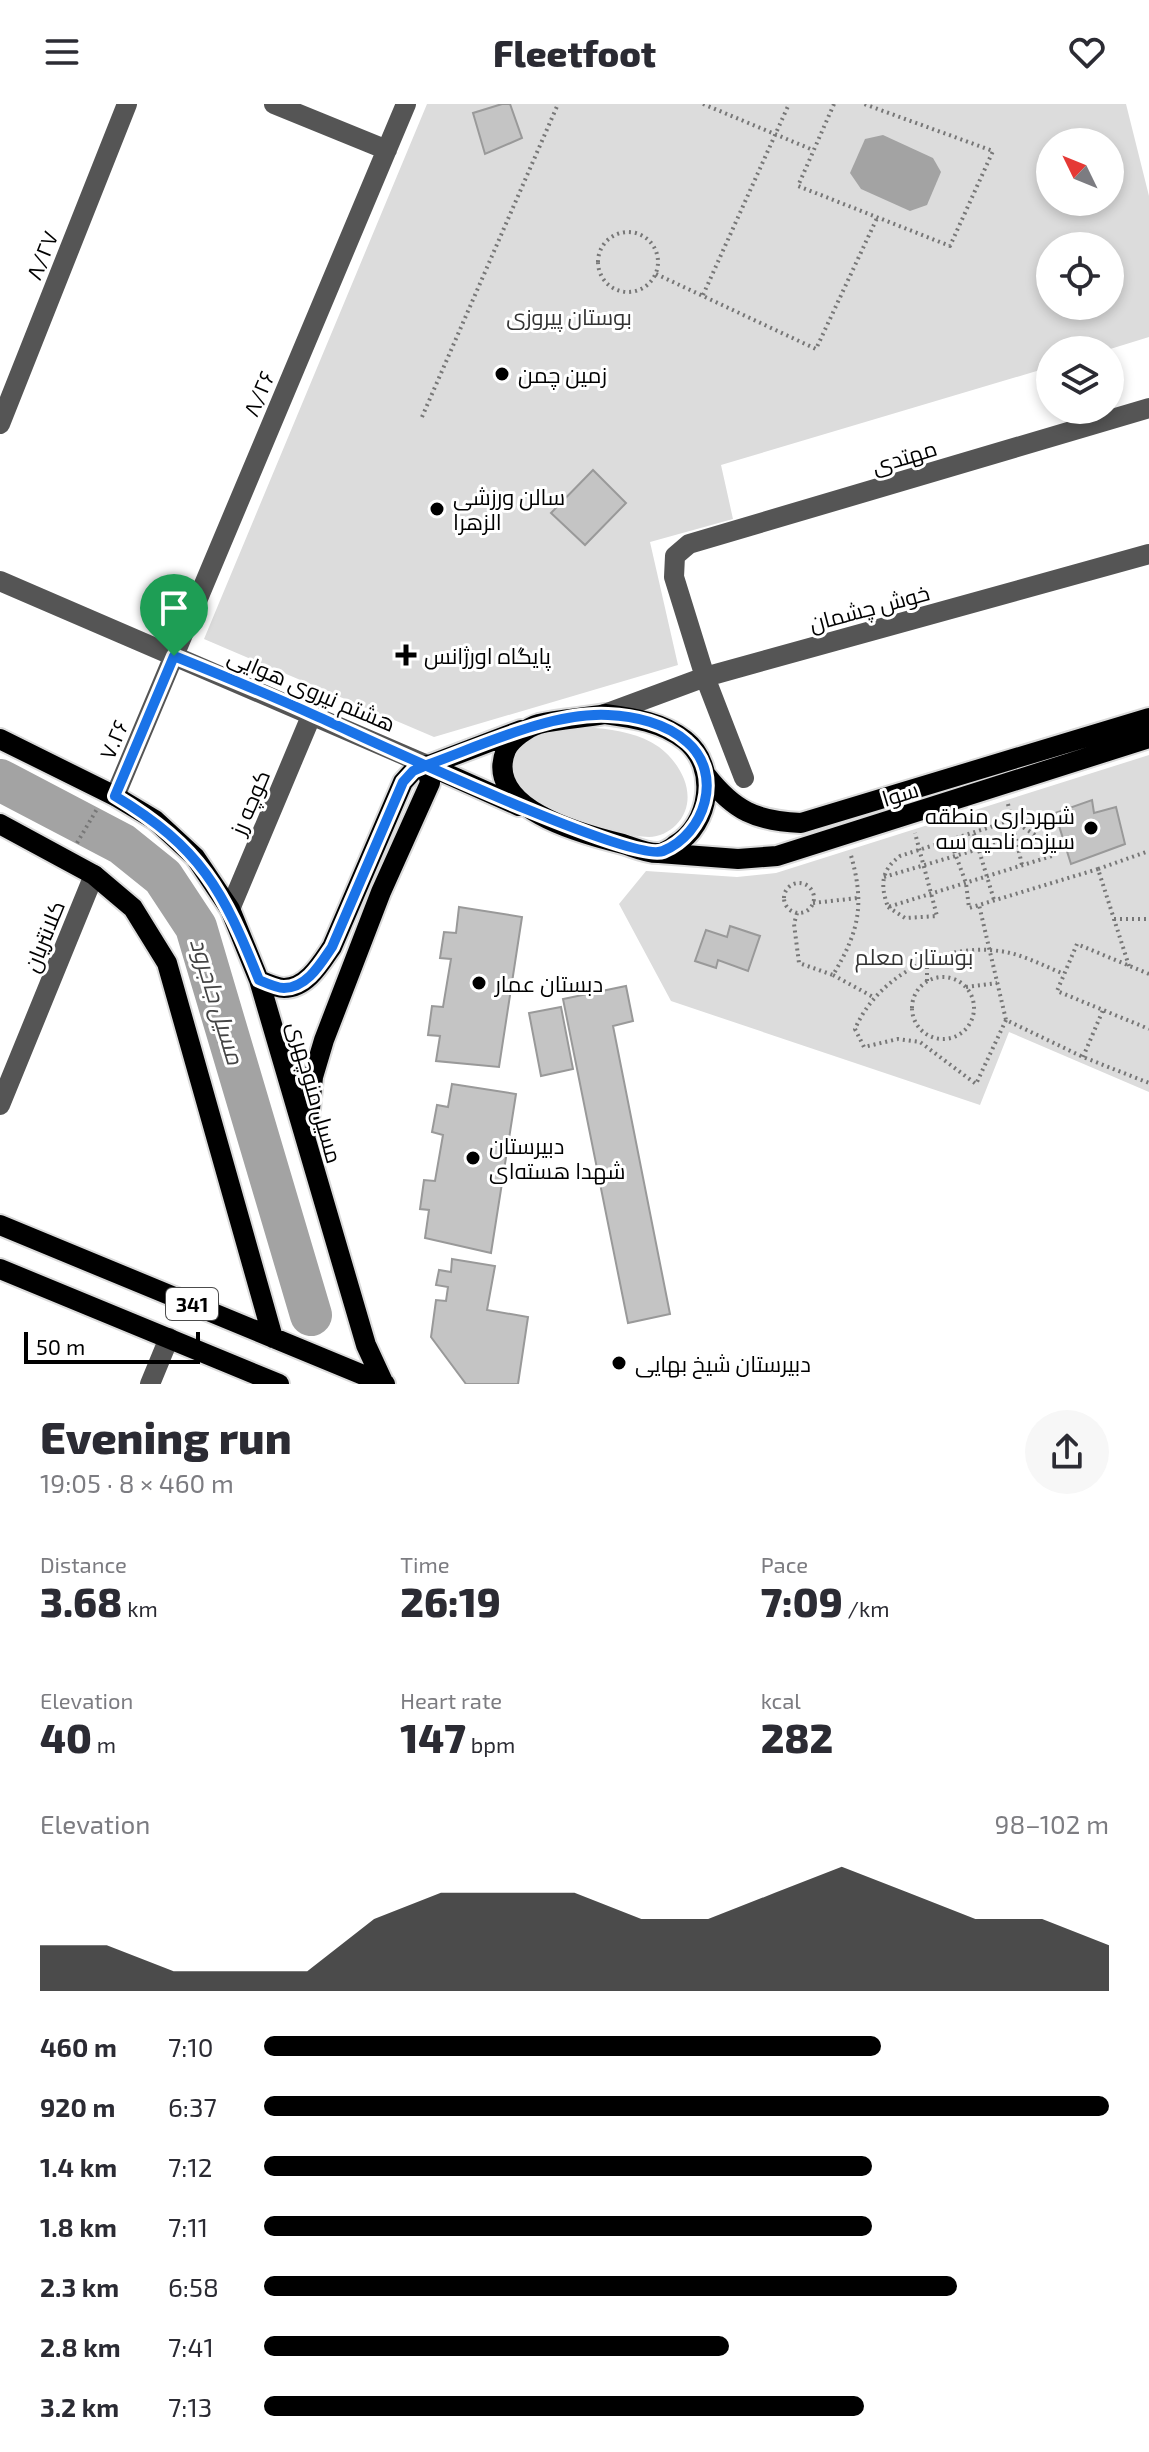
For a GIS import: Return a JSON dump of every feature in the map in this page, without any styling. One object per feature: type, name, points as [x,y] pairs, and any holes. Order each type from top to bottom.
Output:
[{"type":"main road","points":[[259,980],[285,988],[315,972],[332,947],[403,782],[413,771],[427,765],[536,725],[605,714],[648,720],[686,741],[698,756],[706,775],[707,795],[702,814],[692,831],[677,845],[659,853],[608,840],[533,812],[427,765]]},
{"type":"main road","name":"سوا","points":[[706,775],[723,797],[747,813],[773,822],[801,823],[1149,718]]},
{"type":"main road","points":[[533,812],[512,793],[501,772],[509,744],[536,725]]},
{"type":"main road","name":"سوا","points":[[659,853],[738,859],[777,856],[1149,738]]},
{"type":"main road","name":"مسیل منوچهری","points":[[0,739],[115,796],[155,820],[195,857],[230,909],[259,980],[366,1345],[384,1384]]},
{"type":"main road","points":[[307,1144],[313,1077],[324,1040],[381,892],[430,783],[427,765]]},
{"type":"main road","points":[[0,824],[94,875],[133,908],[167,963],[273,1338]]},
{"type":"main road","name":"341","points":[[0,1225],[384,1384]]},
{"type":"main road","name":"341","points":[[0,1269],[169,1338],[260,1380],[279,1384]]},
{"type":"street","name":"۸/۲۷","points":[[0,424],[127,104]]},
{"type":"street","points":[[274,104],[387,150]]},
{"type":"street","name":"۸/۲۶","points":[[174,656],[406,104]]},
{"type":"street","name":"مهتدی","points":[[705,677],[674,577],[675,556],[689,544],[1149,408]]},
{"type":"street","name":"خوش چشمان","points":[[605,714],[705,677],[1149,554]]},
{"type":"street","name":"هشتم نیروی هوایی","points":[[0,581],[427,765]]},
{"type":"street","name":"۷.۲۶","points":[[115,796],[174,656]]},
{"type":"street","points":[[705,677],[744,778]]},
{"type":"street","name":"کوچه رز","points":[[230,909],[312,714]]},
{"type":"street","name":"کلانتریان","points":[[0,1105],[94,875]]},
{"type":"street","points":[[150,1384],[169,1338]]},
{"type":"path","points":[[422,417],[558,104]]},
{"type":"path","points":[[703,104],[813,150]]},
{"type":"path","points":[[702,296],[789,104]]},
{"type":"path","points":[[834,104],[798,186],[950,246],[993,151],[864,104]]},
{"type":"path","points":[[656,274],[816,349],[877,218]]},
{"type":"path","points":[[619,233],[638,233],[647,238],[658,254],[656,274],[643,289],[623,292],[613,289],[600,274],[599,254],[603,245],[619,233]]},
{"type":"path","points":[[1003,786],[1022,866]]},
{"type":"path","points":[[71,862],[79,838],[97,810],[115,796]]},
{"type":"path","points":[[910,815],[920,850],[932,893],[937,916],[905,918],[888,907],[883,877],[888,865],[900,856],[920,850],[950,840],[974,833],[1012,820]]},
{"type":"path","points":[[1012,820],[1035,835]]},
{"type":"path","points":[[974,833],[994,900]]},
{"type":"path","points":[[833,975],[856,932],[859,898],[845,835]]},
{"type":"path","points":[[883,877],[1016,838]]},
{"type":"path","points":[[950,840],[966,883],[969,908],[1149,851]]},
{"type":"path","points":[[888,907],[1052,856]]},
{"type":"path","points":[[1098,869],[1129,966]]},
{"type":"path","points":[[813,903],[810,888],[802,883],[792,885],[785,892],[784,901],[788,909],[797,913],[807,911],[813,903],[859,898]]},
{"type":"path","points":[[979,905],[990,951],[997,983],[1006,1020],[976,1084],[920,1042],[898,1039],[864,1047],[855,1029],[875,998],[927,959],[960,949],[990,951],[1000,951],[1064,974]]},
{"type":"path","points":[[797,913],[794,924],[799,963],[833,975],[875,998]]},
{"type":"path","points":[[1114,919],[1149,919]]},
{"type":"path","points":[[1149,974],[1077,944],[1057,991],[1149,1029]]},
{"type":"path","points":[[927,959],[927,981]]},
{"type":"path","points":[[948,977],[966,987],[972,995],[974,1016],[963,1033],[943,1040],[924,1034],[912,1017],[914,996],[927,981],[948,977]]},
{"type":"path","points":[[966,987],[997,983]]},
{"type":"path","points":[[1083,1057],[1103,1010]]},
{"type":"path","points":[[1006,1020],[1083,1057],[1149,1083]]},
{"type":"green space","name":"بوستان پیروزی","points":[[427,104],[1126,104],[1149,196],[1149,337],[1124,345],[1124,336],[1036,336],[1036,371],[721,465],[733,519],[650,542],[678,665],[434,737],[204,639]]},
{"type":"green space","points":[[595,728],[620,731],[644,739],[659,747],[675,763],[686,783],[687,805],[670,830],[649,837],[599,827],[544,806],[519,788],[513,773],[512,757],[517,746],[526,738],[554,730]]},
{"type":"green space","name":"بوستان معلم","points":[[1149,755],[1149,1092],[1009,1032],[980,1105],[671,1001],[619,904],[646,871],[737,877],[776,873]]},
{"type":"shaded area","points":[[883,135],[933,158],[941,172],[927,205],[910,211],[861,189],[850,173],[865,139]]},
{"type":"building","points":[[510,104],[522,138],[485,154],[473,113]]},
{"type":"building","points":[[593,470],[626,503],[585,545],[551,513]]},
{"type":"building","name":"شهرداری منطقه سیزده ناحیه سه","points":[[1092,800],[1094,813],[1116,807],[1125,844],[1071,864],[1055,813]]},
{"type":"building","name":"دبستان عمار","points":[[459,907],[522,917],[499,1067],[436,1061],[440,1036],[428,1035],[432,1006],[443,1007],[451,959],[440,958],[444,932],[456,933]]},
{"type":"building","points":[[730,926],[760,936],[748,971],[718,960],[716,968],[695,961],[706,930],[727,937]]},
{"type":"building","points":[[626,986],[633,1021],[613,1026],[670,1314],[628,1323],[563,999]]},
{"type":"building","points":[[561,1007],[573,1069],[541,1076],[529,1013]]},
{"type":"building","name":"دبیرستان شهدا هسته‌ای","points":[[452,1084],[516,1094],[491,1253],[425,1238],[429,1210],[420,1209],[424,1180],[435,1181],[443,1135],[432,1132],[437,1105],[448,1107]]},
{"type":"building","points":[[452,1259],[495,1266],[487,1310],[528,1317],[518,1384],[466,1384],[431,1337],[436,1300],[446,1301],[448,1287],[436,1285],[439,1270],[451,1272]]},
{"type":"waterway","name":"مسیل جاجرود","points":[[0,780],[122,844],[163,877],[196,927],[311,1315]]},
{"type":"place","name":"زمین چمن","points":[[502,374]]},
{"type":"place","name":"سالن ورزشی الزهرا","points":[[437,509]]},
{"type":"place","name":"پایگاه اورژانس","points":[[406,655]]},
{"type":"place","name":"شهرداری منطقه سیزده ناحیه سه","points":[[1091,828]]},
{"type":"place","name":"دبستان عمار","points":[[479,983]]},
{"type":"place","name":"دبیرستان شهدا هسته‌ای","points":[[473,1158]]},
{"type":"place","name":"دبیرستان شیخ بهایی","points":[[619,1363]]},
{"type":"route","points":[[174,656],[115,796],[155,820],[195,857],[230,909],[259,980],[285,988],[315,972],[332,947],[403,782],[413,771],[427,765],[536,725],[605,714],[648,720],[686,741],[698,756],[706,775],[707,795],[702,814],[692,831],[677,845],[659,853],[608,840],[533,812],[427,765],[369,740],[312,714],[174,656]]}]
